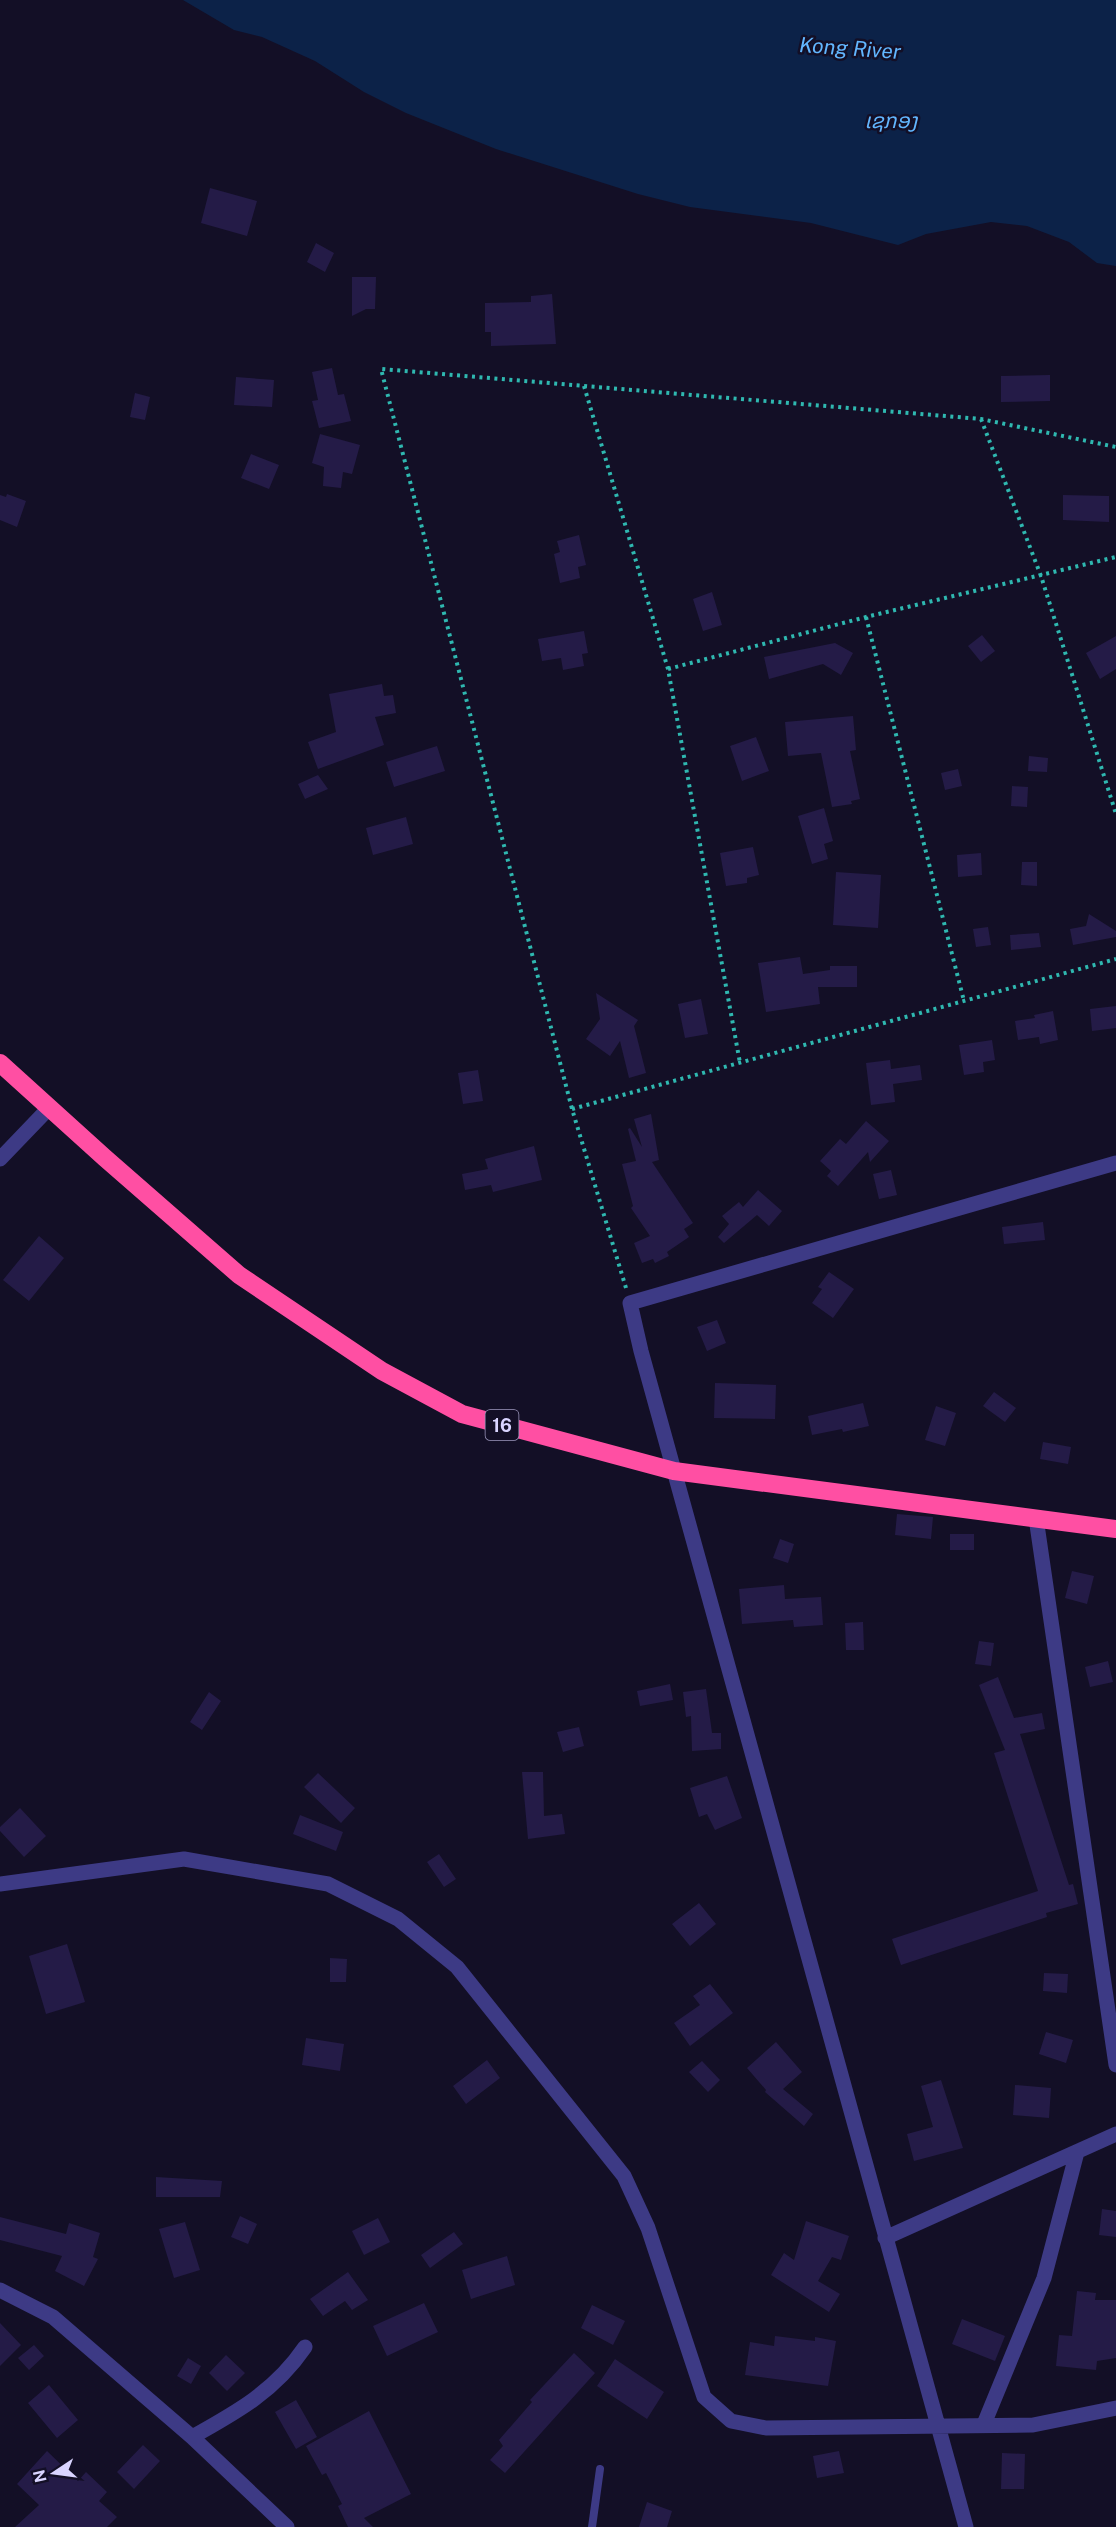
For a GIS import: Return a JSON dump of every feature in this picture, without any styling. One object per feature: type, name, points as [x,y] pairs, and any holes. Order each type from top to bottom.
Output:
[{"type":"highway","name":"16","points":[[0,1063],[239,1275],[382,1371],[462,1414],[675,1471],[1116,1529]]},
{"type":"street","points":[[0,1159],[49,1108]]},
{"type":"street","points":[[966,2527],[630,1303],[1116,1163]]},
{"type":"street","points":[[1036,1518],[1116,2065]]},
{"type":"street","points":[[0,1884],[184,1859],[328,1884],[398,1919],[457,1967],[624,2176],[648,2228],[704,2397],[731,2421],[766,2428],[937,2424],[1033,2425],[1116,2408]]},
{"type":"street","points":[[885,2238],[1116,2134]]},
{"type":"street","points":[[984,2424],[1044,2278],[1077,2152]]},
{"type":"street","points":[[0,2290],[52,2317],[192,2437],[287,2527]]},
{"type":"street","points":[[192,2437],[251,2404],[295,2361],[305,2346]]},
{"type":"lane","points":[[592,2527],[600,2469]]},
{"type":"path","points":[[630,1303],[572,1109],[381,369],[981,419],[1116,447]]},
{"type":"path","points":[[584,386],[668,669],[740,1063]]},
{"type":"path","points":[[981,419],[1041,576],[1116,814]]},
{"type":"path","points":[[668,669],[866,617],[1116,557]]},
{"type":"path","points":[[866,617],[963,1001]]},
{"type":"path","points":[[572,1109],[1116,959]]},
{"type":"water","name":"ເຊກອງ","points":[[183,0],[1116,0],[1116,266],[1097,263],[1069,242],[1027,226],[991,222],[926,234],[898,245],[811,223],[690,207],[638,194],[496,149],[406,113],[364,92],[315,61],[262,37],[234,30]]},
{"type":"building","points":[[210,188],[257,201],[247,236],[201,223]]},
{"type":"building","points":[[316,243],[334,253],[325,272],[307,262]]},
{"type":"building","points":[[352,277],[376,277],[375,309],[366,309],[352,316]]},
{"type":"building","points":[[552,294],[556,344],[491,346],[491,332],[485,332],[485,303],[531,302],[531,296]]},
{"type":"building","points":[[332,368],[338,395],[344,394],[351,421],[319,428],[312,401],[318,400],[312,372]]},
{"type":"building","points":[[1050,375],[1050,401],[1001,402],[1001,376]]},
{"type":"building","points":[[236,377],[274,380],[272,407],[234,405]]},
{"type":"building","points":[[135,393],[150,397],[145,420],[130,417]]},
{"type":"building","points":[[320,434],[360,445],[352,474],[343,472],[341,488],[323,486],[324,467],[312,463]]},
{"type":"building","points":[[251,454],[279,465],[269,489],[241,478]]},
{"type":"building","points":[[7,494],[26,501],[17,527],[0,520],[0,495],[6,497]]},
{"type":"building","points":[[1063,495],[1109,496],[1109,522],[1063,520]]},
{"type":"building","points":[[579,535],[586,565],[578,567],[580,578],[560,583],[554,554],[560,552],[557,541]]},
{"type":"building","points":[[712,592],[722,625],[703,631],[693,599]]},
{"type":"building","points":[[584,631],[588,653],[582,654],[584,666],[563,670],[561,658],[542,661],[538,639]]},
{"type":"building","points":[[982,635],[995,651],[981,662],[968,646]]},
{"type":"building","points":[[1116,636],[1116,669],[1100,679],[1086,653]]},
{"type":"building","points":[[835,643],[853,653],[841,675],[823,664],[769,679],[764,657]]},
{"type":"building","points":[[382,684],[384,696],[393,695],[396,713],[375,717],[384,745],[318,769],[308,742],[336,732],[329,694]]},
{"type":"building","points":[[853,716],[856,750],[850,751],[860,799],[851,801],[852,804],[832,807],[821,753],[788,756],[785,722]]},
{"type":"building","points":[[756,737],[769,771],[742,781],[730,746]]},
{"type":"building","points":[[437,746],[445,771],[394,787],[386,762]]},
{"type":"building","points":[[1029,756],[1048,758],[1047,772],[1028,771]]},
{"type":"building","points":[[958,769],[962,786],[945,790],[941,773]]},
{"type":"building","points":[[318,775],[328,789],[305,799],[298,784]]},
{"type":"building","points":[[1012,786],[1028,787],[1027,807],[1011,806]]},
{"type":"building","points":[[824,808],[833,841],[824,844],[828,859],[812,864],[798,816]]},
{"type":"building","points":[[406,817],[413,844],[373,855],[366,828]]},
{"type":"building","points":[[753,847],[759,875],[747,878],[747,883],[726,886],[720,853]]},
{"type":"building","points":[[981,853],[982,875],[958,877],[957,855]]},
{"type":"building","points":[[1022,862],[1037,862],[1037,886],[1021,885]]},
{"type":"building","points":[[836,872],[881,875],[878,928],[833,925]]},
{"type":"building","points":[[1089,914],[1116,931],[1116,937],[1073,945],[1070,929],[1086,926]]},
{"type":"building","points":[[988,927],[991,945],[976,947],[973,929]]},
{"type":"building","points":[[1039,933],[1041,947],[1011,950],[1010,935]]},
{"type":"building","points":[[800,957],[803,974],[830,970],[830,966],[857,966],[857,987],[818,987],[820,1004],[766,1012],[758,963]]},
{"type":"building","points":[[596,993],[638,1020],[634,1026],[646,1073],[629,1078],[620,1041],[610,1056],[586,1039],[600,1019]]},
{"type":"building","points":[[701,999],[708,1034],[685,1038],[678,1004]]},
{"type":"building","points":[[1116,1006],[1116,1028],[1092,1031],[1090,1009]]},
{"type":"building","points":[[1053,1011],[1058,1040],[1040,1044],[1039,1037],[1018,1040],[1015,1021],[1035,1018],[1034,1015]]},
{"type":"building","points":[[992,1040],[995,1060],[983,1062],[984,1072],[964,1075],[959,1045]]},
{"type":"building","points":[[890,1060],[891,1069],[920,1065],[922,1080],[893,1084],[895,1102],[871,1105],[866,1063]]},
{"type":"building","points":[[478,1070],[483,1101],[463,1104],[458,1073]]},
{"type":"building","points":[[651,1114],[659,1160],[652,1162],[693,1223],[684,1229],[689,1237],[667,1252],[669,1256],[655,1263],[653,1259],[642,1263],[634,1243],[650,1236],[631,1208],[633,1206],[622,1164],[636,1161],[628,1129],[630,1128],[642,1147],[634,1119]]},
{"type":"building","points":[[866,1121],[889,1141],[870,1162],[868,1152],[838,1186],[827,1176],[831,1171],[820,1161],[840,1139],[846,1144]]},
{"type":"building","points":[[534,1146],[542,1180],[493,1192],[491,1185],[465,1190],[462,1174],[488,1169],[485,1159]]},
{"type":"building","points":[[891,1170],[897,1195],[879,1199],[873,1174]]},
{"type":"building","points":[[758,1190],[782,1211],[769,1226],[757,1215],[724,1243],[718,1237],[729,1224],[722,1216],[739,1202],[743,1207]]},
{"type":"building","points":[[1043,1222],[1045,1240],[1004,1244],[1002,1227]]},
{"type":"building","points":[[39,1236],[64,1258],[29,1301],[3,1280]]},
{"type":"building","points":[[829,1272],[854,1289],[833,1318],[812,1303],[822,1289],[818,1287]]},
{"type":"building","points":[[717,1320],[726,1343],[707,1351],[697,1327]]},
{"type":"building","points":[[715,1383],[776,1385],[775,1419],[714,1418]]},
{"type":"building","points":[[994,1392],[1016,1408],[1005,1422],[983,1406]]},
{"type":"building","points":[[863,1403],[869,1426],[843,1432],[842,1429],[812,1435],[808,1416]]},
{"type":"building","points":[[936,1406],[956,1413],[945,1446],[925,1440]]},
{"type":"building","points":[[1043,1442],[1071,1447],[1068,1464],[1040,1459]]},
{"type":"building","points":[[897,1514],[933,1517],[931,1539],[895,1535]]},
{"type":"building","points":[[950,1534],[974,1534],[974,1550],[950,1550]]},
{"type":"building","points":[[780,1539],[794,1544],[788,1563],[773,1558]]},
{"type":"building","points":[[1072,1571],[1094,1576],[1087,1604],[1065,1598]]},
{"type":"building","points":[[784,1585],[785,1599],[821,1597],[823,1625],[794,1627],[793,1620],[742,1624],[739,1589]]},
{"type":"building","points":[[863,1622],[864,1650],[846,1650],[845,1623]]},
{"type":"building","points":[[979,1641],[994,1643],[991,1666],[975,1664]]},
{"type":"building","points":[[1108,1661],[1113,1682],[1090,1687],[1085,1667]]},
{"type":"building","points":[[998,1677],[1014,1718],[1042,1713],[1045,1729],[1020,1734],[1069,1885],[1073,1884],[1078,1904],[1046,1913],[1047,1917],[901,1965],[892,1939],[1038,1891],[994,1753],[1005,1750],[979,1685]]},
{"type":"building","points":[[670,1684],[673,1700],[640,1706],[637,1691]]},
{"type":"building","points":[[706,1689],[712,1733],[721,1733],[721,1749],[692,1751],[691,1716],[686,1717],[683,1692]]},
{"type":"building","points":[[209,1692],[221,1701],[202,1730],[190,1722]]},
{"type":"building","points":[[579,1727],[584,1746],[563,1752],[557,1732]]},
{"type":"building","points":[[522,1772],[543,1772],[544,1816],[562,1814],[565,1834],[528,1839]]},
{"type":"building","points":[[318,1773],[355,1808],[341,1823],[304,1787]]},
{"type":"building","points":[[727,1776],[742,1818],[715,1830],[707,1814],[699,1817],[690,1788]]},
{"type":"building","points":[[20,1808],[46,1836],[24,1857],[0,1831],[0,1827]]},
{"type":"building","points":[[300,1815],[343,1832],[336,1851],[293,1834]]},
{"type":"building","points":[[439,1854],[456,1879],[444,1887],[427,1862]]},
{"type":"building","points":[[699,1903],[716,1924],[690,1946],[672,1924]]},
{"type":"building","points":[[67,1944],[85,2002],[46,2014],[29,1956]]},
{"type":"building","points":[[330,1958],[347,1959],[346,1982],[330,1982]]},
{"type":"building","points":[[1044,1973],[1068,1974],[1067,1993],[1043,1991]]},
{"type":"building","points":[[710,1984],[733,2013],[690,2046],[674,2023],[700,2005],[693,1996]]},
{"type":"building","points":[[1046,2032],[1073,2040],[1066,2063],[1039,2054]]},
{"type":"building","points":[[306,2038],[344,2044],[340,2071],[302,2065]]},
{"type":"building","points":[[776,2042],[802,2072],[783,2089],[813,2114],[804,2126],[765,2092],[766,2090],[747,2068]]},
{"type":"building","points":[[487,2060],[500,2078],[466,2104],[453,2086]]},
{"type":"building","points":[[702,2061],[720,2080],[708,2092],[689,2072]]},
{"type":"building","points":[[941,2080],[963,2148],[914,2161],[907,2134],[933,2127],[921,2086]]},
{"type":"building","points":[[1015,2085],[1051,2088],[1049,2118],[1013,2115]]},
{"type":"building","points":[[156,2177],[222,2181],[220,2197],[156,2197]]},
{"type":"building","points":[[1102,2209],[1116,2211],[1116,2237],[1099,2235]]},
{"type":"building","points":[[240,2216],[257,2224],[248,2244],[231,2237]]},
{"type":"building","points":[[0,2217],[66,2234],[69,2223],[100,2233],[93,2257],[98,2259],[84,2286],[55,2271],[62,2256],[0,2240]]},
{"type":"building","points":[[378,2218],[390,2242],[364,2255],[352,2231]]},
{"type":"building","points":[[806,2221],[849,2236],[841,2260],[832,2257],[818,2281],[840,2294],[829,2312],[771,2275],[784,2253],[794,2260]]},
{"type":"building","points":[[185,2222],[200,2270],[174,2278],[159,2229]]},
{"type":"building","points":[[454,2232],[463,2244],[430,2268],[421,2255]]},
{"type":"building","points":[[507,2256],[515,2285],[471,2299],[462,2270]]},
{"type":"building","points":[[348,2272],[368,2300],[352,2310],[345,2301],[323,2316],[310,2299]]},
{"type":"building","points":[[1077,2291],[1096,2293],[1095,2300],[1116,2300],[1116,2358],[1097,2361],[1096,2370],[1056,2366],[1059,2335],[1072,2336]]},
{"type":"building","points":[[424,2303],[438,2332],[387,2356],[373,2326]]},
{"type":"building","points":[[592,2305],[625,2321],[613,2345],[581,2328]]},
{"type":"building","points":[[962,2319],[1005,2336],[995,2361],[952,2344]]},
{"type":"building","points":[[0,2323],[21,2345],[0,2366]]},
{"type":"building","points":[[775,2336],[815,2341],[815,2337],[836,2341],[828,2386],[745,2375],[750,2342],[774,2346]]},
{"type":"building","points":[[34,2345],[44,2356],[29,2370],[18,2358]]},
{"type":"building","points":[[574,2353],[595,2373],[505,2473],[490,2460],[503,2446],[499,2440],[532,2402],[530,2400]]},
{"type":"building","points":[[226,2355],[245,2373],[227,2391],[209,2373]]},
{"type":"building","points":[[188,2358],[201,2366],[191,2384],[177,2376]]},
{"type":"building","points":[[615,2359],[664,2392],[647,2419],[597,2386]]},
{"type":"building","points":[[49,2385],[78,2420],[57,2438],[28,2403]]},
{"type":"building","points":[[296,2400],[317,2437],[296,2449],[275,2412]]},
{"type":"building","points":[[369,2411],[411,2494],[364,2518],[373,2527],[348,2527],[338,2506],[342,2504],[326,2473],[322,2475],[306,2446]]},
{"type":"building","points":[[143,2445],[160,2461],[134,2489],[117,2472]]},
{"type":"building","points":[[47,2451],[78,2481],[86,2472],[107,2492],[99,2501],[117,2517],[107,2527],[15,2527],[39,2505],[17,2484]]},
{"type":"building","points":[[839,2451],[844,2473],[817,2478],[813,2456]]},
{"type":"building","points":[[1002,2453],[1025,2454],[1024,2489],[1001,2489]]},
{"type":"building","points":[[647,2502],[672,2511],[667,2527],[639,2527]]},
{"type":"water label","name":"Kong River","points":[[850,48]]}]
